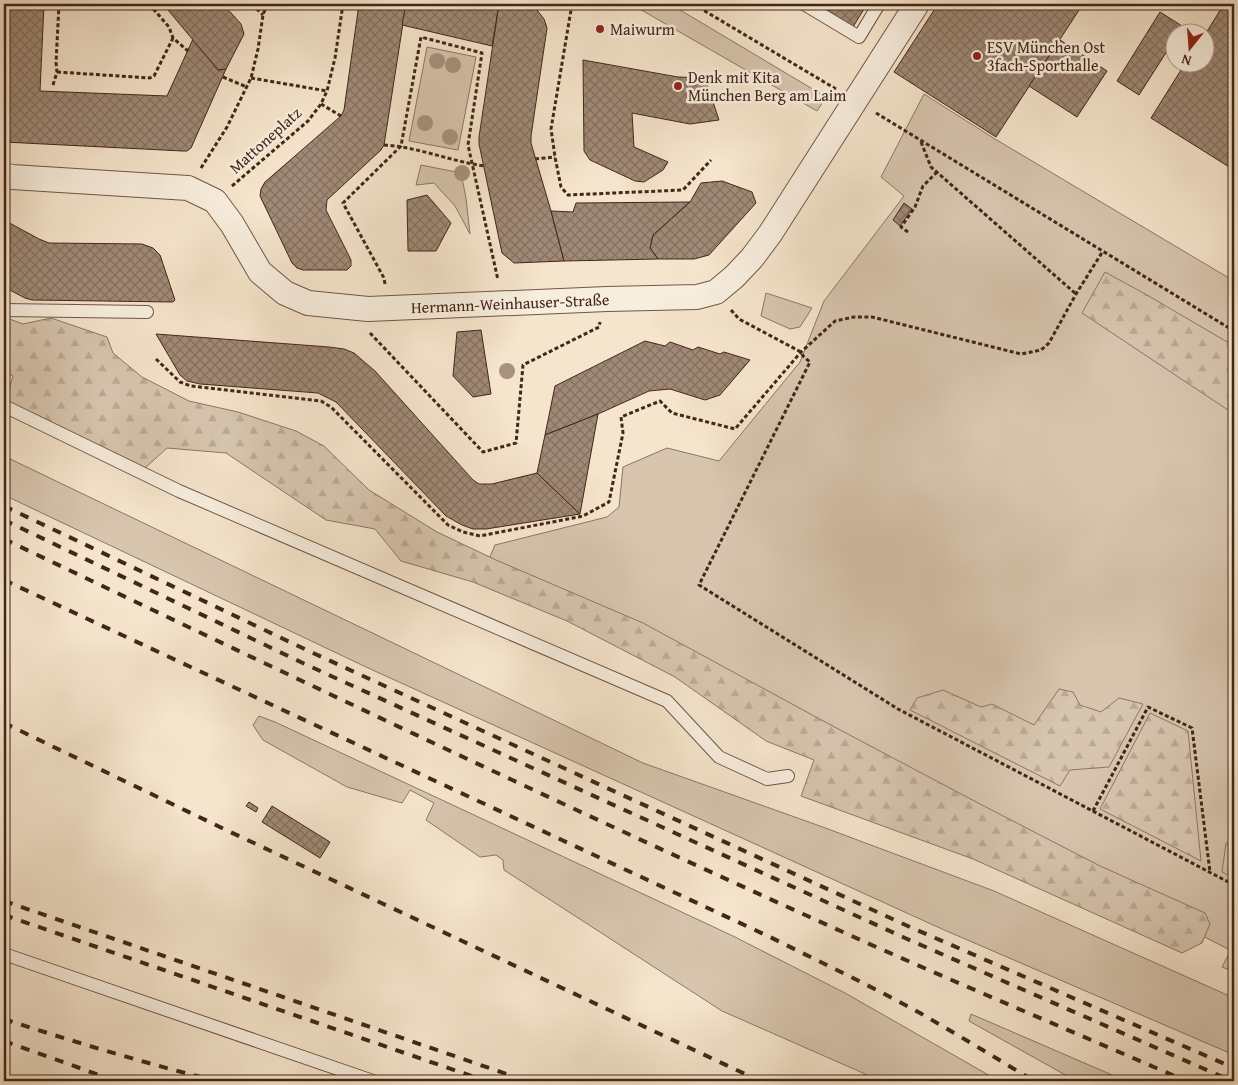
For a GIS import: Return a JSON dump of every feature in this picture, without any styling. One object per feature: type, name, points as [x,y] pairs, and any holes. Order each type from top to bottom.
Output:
[{"type":"street","name":"Hermann-Weinhauser-Straße","points":[[4,175],[188,188],[215,201],[232,224],[260,272],[284,293],[308,303],[368,309],[697,297],[716,292],[734,278],[752,258],[770,234],[917,4]]},
{"type":"lane","points":[[804,4],[859,37],[879,4]]},
{"type":"lane","points":[[4,310],[147,312]]},
{"type":"lane","points":[[4,406],[179,491],[667,701],[719,757],[767,779],[788,776]]},
{"type":"lane","points":[[4,954],[373,1081]]},
{"type":"path","points":[[54,85],[58,72],[56,63],[59,4]]},
{"type":"path","points":[[149,4],[169,27],[172,38],[188,51]]},
{"type":"path","points":[[252,4],[263,15]]},
{"type":"path","name":"Mattoneplatz","points":[[188,188],[227,127],[251,78],[263,15],[267,4]]},
{"type":"path","name":"Mattoneplatz","points":[[215,201],[308,121],[321,104],[327,91],[343,4]]},
{"type":"path","points":[[572,4],[551,129],[561,187],[568,195],[682,190],[711,160]]},
{"type":"path","points":[[693,4],[1234,331]]},
{"type":"path","points":[[390,307],[384,278],[344,204],[401,146],[421,37],[482,53],[468,145],[502,303]]},
{"type":"path","points":[[58,72],[150,78],[154,76],[172,38]]},
{"type":"path","points":[[223,77],[247,87]]},
{"type":"path","points":[[251,78],[327,91]]},
{"type":"path","points":[[321,104],[341,116]]},
{"type":"path","points":[[921,141],[931,167],[1076,294]]},
{"type":"path","points":[[384,145],[401,146],[484,166]]},
{"type":"path","points":[[535,159],[555,157]]},
{"type":"path","points":[[908,232],[901,227],[916,207],[923,186],[937,172]]},
{"type":"path","points":[[156,359],[180,382],[192,386],[320,401],[331,406],[448,525],[462,532],[480,536],[583,516],[609,502],[623,434],[621,417],[660,401],[672,413],[735,429],[801,352],[835,321],[854,317],[872,317],[1021,354],[1041,350],[1049,343],[1076,294],[1103,251]]},
{"type":"path","points":[[716,292],[739,319],[801,352],[810,362],[699,585],[898,708],[1234,885]]},
{"type":"path","points":[[347,306],[379,343],[483,452],[516,443],[523,365],[599,327],[607,299]]},
{"type":"path","points":[[1093,811],[1148,707],[1192,728],[1210,872]]},
{"type":"green space","points":[[631,4],[670,4],[826,97],[817,111]]},
{"type":"green space","points":[[427,47],[476,57],[458,150],[409,141]]},
{"type":"green space","points":[[924,94],[995,139],[1234,281],[1234,952],[484,571],[495,545],[607,517],[619,507],[623,467],[667,448],[719,461],[800,362],[824,301],[904,196],[881,177]]},
{"type":"green space","points":[[421,165],[461,173],[470,234],[455,206],[434,183],[416,185]]},
{"type":"green space","points":[[1105,272],[1234,346],[1234,414],[1082,313]]},
{"type":"green space","points":[[766,293],[812,308],[800,327],[790,329],[761,316]]},
{"type":"green space","points":[[4,317],[23,324],[51,318],[107,337],[113,353],[142,377],[189,401],[238,412],[296,431],[324,446],[369,490],[437,532],[496,560],[643,623],[827,723],[1100,866],[1205,913],[1210,924],[1202,943],[1182,953],[973,859],[801,796],[814,760],[766,741],[675,677],[567,621],[473,582],[401,561],[375,529],[326,520],[226,453],[167,448],[144,469],[5,402],[13,376],[4,372]]},
{"type":"green space","points":[[4,456],[643,763],[994,891],[1234,998],[1234,1055],[942,929],[366,667],[4,495]]},
{"type":"green space","points":[[1059,689],[1073,692],[1080,705],[1101,712],[1119,698],[1143,704],[1109,767],[1070,770],[1060,786],[910,710],[917,698],[943,690],[981,707],[992,704],[1034,725]]},
{"type":"green space","points":[[1150,713],[1188,731],[1201,861],[1100,809]]},
{"type":"green space","points":[[259,716],[733,936],[845,993],[999,1081],[881,1081],[722,1011],[504,870],[503,860],[496,855],[480,857],[426,820],[434,803],[410,790],[402,803],[347,787],[263,740],[253,725]]},
{"type":"green space","points":[[1234,842],[1234,878],[1222,872],[1226,843]]},
{"type":"green space","points":[[1234,944],[1234,972],[1222,967]]},
{"type":"green space","points":[[971,1014],[1126,1081],[1076,1081],[969,1021]]},
{"type":"building","points":[[4,4],[33,4],[39,7],[44,4],[40,91],[167,96],[193,39],[218,70],[226,69],[191,148],[183,151],[4,142]]},
{"type":"building","points":[[163,4],[223,4],[241,24],[244,34],[226,69],[218,70]]},
{"type":"building","points":[[359,4],[406,4],[384,145],[381,150],[327,200],[326,210],[351,260],[351,266],[347,270],[303,270],[297,268],[292,263],[260,196],[261,189],[265,182],[341,116],[344,110]]},
{"type":"building","points":[[406,4],[499,4],[492,46],[402,25]]},
{"type":"building","points":[[499,4],[513,4],[537,10],[544,19],[547,28],[531,143],[564,261],[514,263],[502,253],[479,144]]},
{"type":"building","points":[[814,4],[867,4],[853,27]]},
{"type":"building","name":"ESV München Ost 3fach-Sporthalle","points":[[938,4],[1083,4],[996,137],[894,72]]},
{"type":"building","points":[[1224,4],[1234,4],[1234,170],[1151,118],[1180,72],[1216,72],[1216,22],[1213,22]]},
{"type":"building","points":[[1160,12],[1176,22],[1166,22],[1166,53],[1139,95],[1117,81]]},
{"type":"building","points":[[1060,40],[1107,71],[1077,117],[1029,86]]},
{"type":"building","points":[[583,60],[678,77],[705,78],[719,120],[690,124],[632,113],[634,147],[668,162],[663,170],[644,182],[635,181],[590,160],[584,151]]},
{"type":"building","points":[[722,181],[752,192],[756,203],[709,255],[694,259],[658,259],[650,248],[653,235],[690,202],[701,183]]},
{"type":"building","points":[[427,195],[451,223],[436,251],[408,251],[407,200]]},
{"type":"building","points":[[690,202],[653,235],[650,248],[658,259],[564,261],[551,211],[573,212],[576,203]]},
{"type":"building","points":[[904,203],[912,209],[900,226],[893,220]]},
{"type":"building","points":[[4,220],[49,243],[142,244],[153,248],[160,255],[175,300],[173,302],[32,300],[25,298],[4,287]]},
{"type":"building","points":[[481,330],[491,394],[473,397],[453,376],[457,332]]},
{"type":"building","points":[[156,334],[329,347],[344,349],[354,353],[375,371],[473,480],[479,484],[492,484],[537,473],[580,514],[486,529],[473,529],[462,525],[446,516],[336,402],[318,393],[200,384],[187,381],[180,375]]},
{"type":"building","points":[[645,341],[665,346],[670,342],[693,350],[698,347],[750,360],[720,395],[705,400],[670,389],[649,391],[545,435],[555,386]]},
{"type":"building","points":[[598,414],[580,514],[537,473],[545,435]]},
{"type":"building","points":[[249,802],[258,808],[256,812],[246,806]]},
{"type":"building","points":[[272,806],[330,842],[320,858],[262,822]]},
{"type":"railway","points":[[4,506],[313,653],[910,927],[1234,1068]]},
{"type":"railway","points":[[4,520],[307,665],[905,938],[1232,1081]]},
{"type":"railway","points":[[4,539],[656,847],[874,946],[1186,1081]]},
{"type":"railway","points":[[4,580],[770,937],[920,1013],[1034,1081]]},
{"type":"railway","points":[[4,723],[224,829],[760,1081]]},
{"type":"railway","points":[[4,901],[527,1081]]},
{"type":"railway","points":[[4,915],[486,1081]]},
{"type":"railway","points":[[4,1019],[110,1052],[216,1081]]},
{"type":"railway","points":[[4,1041],[116,1081]]},
{"type":"place","name":"Maiwurm","points":[[600,29]]},
{"type":"place","name":"ESV München Ost 3fach-Sporthalle","points":[[977,56]]},
{"type":"place","name":"Denk mit Kita München Berg am Laim","points":[[678,86]]}]
